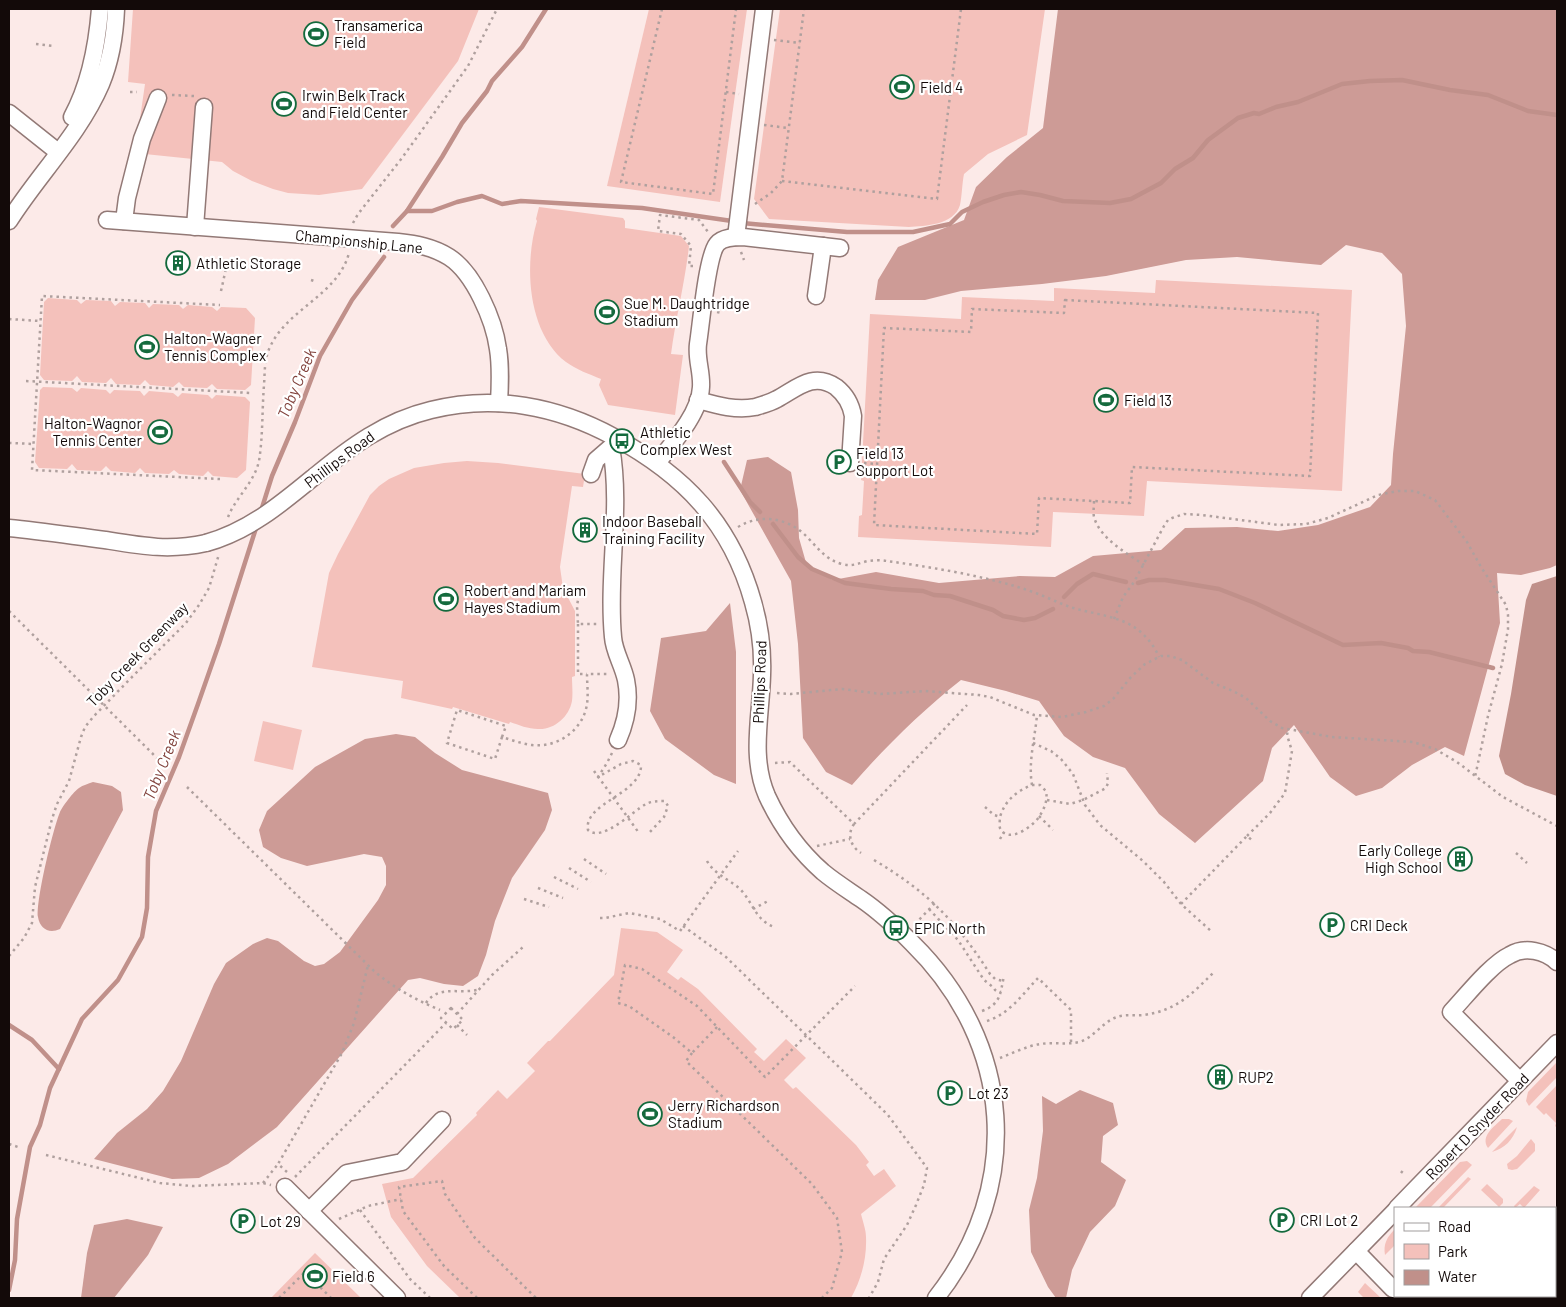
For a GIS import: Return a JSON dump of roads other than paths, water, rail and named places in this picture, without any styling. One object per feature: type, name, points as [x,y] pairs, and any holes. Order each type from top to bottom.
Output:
[{"type":"street","points":[[9,221],[54,150],[85,87],[95,46],[100,9]]},
{"type":"street","points":[[9,204],[82,120],[101,83],[108,61],[116,9]]},
{"type":"street","points":[[736,238],[764,9]]},
{"type":"street","name":"Championship Lane","points":[[162,96],[142,139],[128,198],[116,221],[398,242],[428,248],[447,256],[459,265],[474,284],[493,328],[500,366],[499,403]]},
{"type":"street","points":[[195,227],[200,101]]},
{"type":"street","points":[[9,113],[54,150]]},
{"type":"street","points":[[657,463],[683,429],[698,400],[701,388],[698,349],[710,259],[714,248],[719,242],[728,239],[750,238],[840,248]]},
{"type":"street","points":[[816,296],[823,246]]},
{"type":"street","points":[[698,400],[724,407],[754,407],[776,400],[801,384],[815,381],[828,383],[846,397],[852,410],[850,463]]},
{"type":"street","name":"Phillips Road","points":[[9,528],[154,548],[213,548],[228,536],[256,522],[355,444],[385,426],[413,415],[452,405],[485,402],[526,406],[557,412],[585,423],[613,442],[657,463],[691,492],[715,521],[733,551],[750,592],[760,630],[762,652],[762,679],[757,733],[758,760],[763,784],[775,812],[803,852],[816,866],[881,914],[933,965],[960,1003],[982,1050],[995,1107],[996,1151],[993,1173],[987,1200],[974,1236],[955,1273],[936,1298]]},
{"type":"street","points":[[591,474],[596,460],[613,442]]},
{"type":"street","points":[[613,442],[615,476],[612,624],[615,650],[624,674],[626,688],[625,716],[623,729],[618,740]]},
{"type":"street","points":[[1520,1081],[1451,1012],[1491,970],[1511,954],[1524,951],[1537,952],[1549,956],[1557,962]]},
{"type":"street","name":"Robert D Snyder Road","points":[[1399,1207],[1557,1043]]},
{"type":"street","points":[[310,1212],[347,1173],[402,1162],[442,1120]]},
{"type":"street","points":[[285,1187],[397,1298]]},
{"type":"street","name":"Robert D Snyder Road","points":[[1310,1298],[1394,1212]]},
{"type":"street","points":[[1356,1251],[1393,1289]]},
{"type":"water","points":[[1557,576],[1557,796],[1525,785],[1505,774],[1499,756],[1526,600],[1532,584]]},
{"type":"waterway","name":"Toby Creek","points":[[393,226],[407,211],[462,123],[487,91],[492,81],[522,47],[546,9]]},
{"type":"waterway","points":[[742,223],[847,232],[913,232],[950,224],[962,212],[983,202],[1021,192],[1063,201],[1110,203],[1131,199],[1161,183],[1175,169],[1193,158],[1208,140],[1238,118],[1254,113],[1259,114],[1276,107],[1298,102],[1342,84],[1402,80],[1450,90],[1488,95],[1528,111],[1557,115]]},
{"type":"waterway","points":[[407,211],[432,211],[482,196],[502,204],[521,201],[642,208],[732,221]]},
{"type":"waterway","name":"Toby Creek","points":[[261,511],[272,476],[320,356],[352,300],[384,257]]},
{"type":"waterway","points":[[724,462],[750,502],[760,512]]},
{"type":"waterway","points":[[773,524],[798,557],[812,569],[845,583],[923,591],[934,595],[950,596],[993,610],[1003,616],[1024,620],[1035,618],[1053,609]]},
{"type":"waterway","name":"Toby Creek","points":[[9,1290],[15,1260],[17,1219],[30,1147],[40,1125],[50,1088],[82,1019],[118,980],[142,937],[147,908],[148,857],[156,811],[179,757],[198,704],[257,525]]},
{"type":"waterway","points":[[1064,597],[1077,584],[1093,574],[1126,582]]},
{"type":"waterway","points":[[1138,583],[1149,580],[1165,580],[1219,589],[1255,603],[1343,645],[1381,643],[1408,648],[1413,651],[1429,652],[1493,668]]},
{"type":"waterway","points":[[9,1025],[32,1040],[59,1069]]},
{"type":"place","name":"Transamerica Field","points":[[316,34]]},
{"type":"place","name":"Field 4","points":[[902,87]]},
{"type":"place","name":"Irwin Belk Track and Field Center","points":[[284,104]]},
{"type":"place","name":"Athletic Storage","points":[[178,263]]},
{"type":"place","name":"Sue M. Daughtridge Stadium","points":[[607,312]]},
{"type":"place","name":"Halton-Wagner Tennis Complex","points":[[147,347]]},
{"type":"place","name":"Field 13","points":[[1106,400]]},
{"type":"place","name":"Halton-Wagnor Tennis Center","points":[[160,432]]},
{"type":"place","name":"Athletic Complex West","points":[[622,441]]},
{"type":"place","name":"Field 13 Support Lot","points":[[839,462]]},
{"type":"place","name":"Indoor Baseball Training Facility","points":[[585,530]]},
{"type":"place","name":"Robert and Mariam Hayes Stadium","points":[[446,599]]},
{"type":"place","name":"Early College High School","points":[[1460,859]]},
{"type":"place","name":"CRI Deck","points":[[1332,925]]},
{"type":"place","name":"EPIC North","points":[[896,928]]},
{"type":"place","name":"RUP2","points":[[1220,1077]]},
{"type":"place","name":"Lot 23","points":[[950,1093]]},
{"type":"place","name":"Jerry Richardson Stadium","points":[[650,1114]]},
{"type":"place","name":"CRI Lot 2","points":[[1282,1220]]},
{"type":"place","name":"Lot 29","points":[[243,1221]]},
{"type":"place","name":"Field 6","points":[[315,1276]]}]
